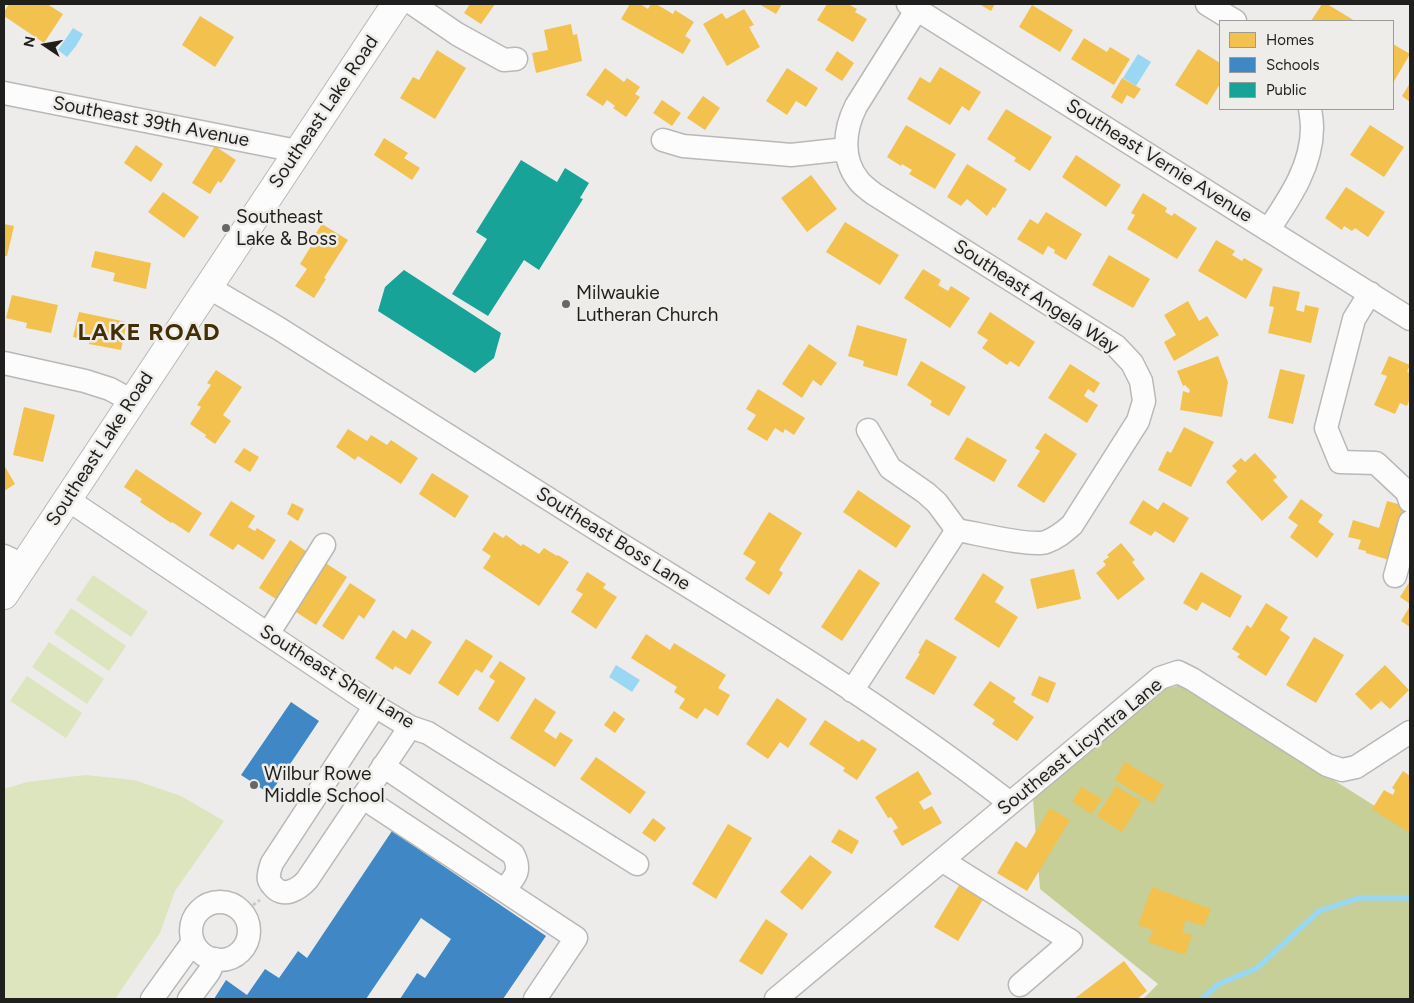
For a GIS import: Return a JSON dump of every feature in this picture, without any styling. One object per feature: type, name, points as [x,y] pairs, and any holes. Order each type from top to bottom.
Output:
[{"type":"main road","name":"Southeast Lake Road","points":[[4,595],[14,561],[67,499],[396,4]]},
{"type":"street","points":[[413,4],[457,34],[504,60],[516,59]]},
{"type":"street","points":[[1207,4],[1234,20]]},
{"type":"street","name":"Southeast Angela Way","points":[[912,6],[849,119],[846,149],[850,167],[859,182],[874,194],[1116,346],[1132,363],[1141,380],[1144,401],[1138,421],[1072,525],[1060,536],[1044,542],[1028,543],[957,530]]},
{"type":"street","name":"Southeast Vernie Avenue","points":[[912,6],[1410,319]]},
{"type":"street","name":"Southeast 39th Avenue","points":[[4,93],[297,151]]},
{"type":"street","points":[[1269,229],[1300,179],[1309,154],[1312,128],[1310,110]]},
{"type":"street","points":[[663,140],[683,146],[768,154],[846,149]]},
{"type":"street","name":"Southeast Boss Lane","points":[[208,287],[293,337],[852,691],[961,765],[1010,803]]},
{"type":"street","points":[[1370,293],[1354,319],[1326,428],[1340,462],[1376,463],[1407,492],[1410,501]]},
{"type":"street","points":[[4,363],[86,380],[110,389],[132,401]]},
{"type":"street","points":[[852,691],[957,530],[937,503],[890,468],[868,430]]},
{"type":"street","name":"Southeast Shell Lane","points":[[67,499],[375,706],[410,728],[428,733],[637,864]]},
{"type":"street","points":[[1395,576],[1410,522]]},
{"type":"street","points":[[268,634],[324,545]]},
{"type":"street","name":"Southeast Licyntra Lane","points":[[776,999],[1160,678],[1178,672],[1192,679],[1327,765],[1342,770],[1356,767],[1410,732]]},
{"type":"street","points":[[375,706],[272,863],[269,874],[270,883],[275,889],[284,892],[293,891],[301,887],[307,880],[410,728]]},
{"type":"street","points":[[383,766],[513,854],[517,862],[516,875],[504,890]]},
{"type":"street","points":[[362,797],[576,938],[535,999]]},
{"type":"street","points":[[943,861],[1071,941],[1020,985]]},
{"type":"street","points":[[223,902],[236,906],[247,919],[249,935],[242,949],[229,958],[215,959],[201,953],[193,942],[191,929],[196,914],[209,903],[223,902]]},
{"type":"street","points":[[152,999],[193,942]]},
{"type":"street","points":[[189,999],[209,972],[215,959]]},
{"type":"green space","points":[[93,575],[148,612],[131,637],[76,600]]},
{"type":"green space","points":[[71,608],[126,646],[109,671],[54,633]]},
{"type":"green space","points":[[49,642],[104,679],[87,704],[32,667]]},
{"type":"green space","points":[[27,676],[82,713],[66,738],[10,701]]},
{"type":"green space","points":[[1182,685],[1410,828],[1410,999],[1143,999],[1158,984],[1040,889],[1033,799],[1159,690]]},
{"type":"green space","points":[[85,775],[134,780],[181,796],[224,821],[175,891],[160,933],[115,999],[4,999],[4,789],[27,782]]},
{"type":"water","points":[[73,28],[83,34],[67,57],[58,50]]},
{"type":"water","points":[[1138,54],[1151,62],[1136,86],[1123,78]]},
{"type":"water","points":[[616,665],[640,680],[632,692],[609,677]]},
{"type":"building: Homes","points":[[9,4],[47,4],[63,14],[44,43],[4,16],[4,12]]},
{"type":"building: Homes","points":[[470,4],[495,4],[481,24],[464,13]]},
{"type":"building: Homes","points":[[630,4],[640,4],[648,9],[651,4],[656,4],[673,14],[675,10],[694,22],[685,36],[691,40],[683,54],[621,19]]},
{"type":"building: Homes","points":[[759,4],[782,4],[776,14]]},
{"type":"building: Homes","points":[[827,4],[848,4],[857,9],[855,12],[867,19],[853,42],[817,20]]},
{"type":"building: Homes","points":[[979,4],[995,4],[991,11]]},
{"type":"building: Homes","points":[[1322,4],[1327,4],[1353,20],[1312,20]]},
{"type":"building: Homes","points":[[1032,5],[1073,30],[1060,52],[1019,27]]},
{"type":"building: Homes","points":[[744,9],[754,25],[749,27],[760,47],[727,66],[703,24],[722,13],[726,19]]},
{"type":"building: Homes","points":[[200,16],[234,37],[215,67],[182,45]]},
{"type":"building: Homes","points":[[571,24],[573,35],[577,34],[582,61],[536,73],[532,53],[548,50],[544,30]]},
{"type":"building: Homes","points":[[1084,38],[1107,52],[1110,47],[1130,59],[1114,85],[1071,59]]},
{"type":"building: Homes","points":[[1394,45],[1410,54],[1394,81]]},
{"type":"building: Homes","points":[[1198,49],[1219,62],[1219,86],[1207,105],[1175,85]]},
{"type":"building: Homes","points":[[437,50],[466,68],[435,119],[400,98],[413,77],[419,80]]},
{"type":"building: Homes","points":[[837,51],[854,63],[842,81],[825,70]]},
{"type":"building: Homes","points":[[940,67],[981,92],[969,111],[962,106],[950,125],[907,99],[920,77],[930,83]]},
{"type":"building: Homes","points":[[605,68],[624,82],[627,78],[640,87],[635,94],[640,97],[626,117],[613,108],[615,106],[607,100],[603,106],[586,95]]},
{"type":"building: Homes","points":[[787,68],[818,88],[806,107],[796,101],[787,115],[766,101]]},
{"type":"building: Homes","points":[[1122,78],[1141,89],[1134,99],[1127,95],[1122,104],[1111,97]]},
{"type":"building: Homes","points":[[1410,83],[1410,102],[1402,96]]},
{"type":"building: Homes","points":[[703,96],[720,108],[705,130],[687,118]]},
{"type":"building: Homes","points":[[662,100],[681,113],[672,126],[653,113]]},
{"type":"building: Homes","points":[[1006,109],[1052,137],[1030,171],[1014,161],[1016,158],[987,139]]},
{"type":"building: Homes","points":[[906,125],[956,154],[935,189],[909,174],[912,170],[902,164],[901,166],[887,157]]},
{"type":"building: Homes","points":[[1370,125],[1404,147],[1384,177],[1350,155]]},
{"type":"building: Homes","points":[[384,138],[408,153],[404,158],[420,168],[412,180],[374,155]]},
{"type":"building: Homes","points":[[136,145],[163,164],[151,182],[124,163]]},
{"type":"building: Homes","points":[[215,146],[236,160],[221,183],[218,181],[210,194],[192,183]]},
{"type":"building: Homes","points":[[1076,155],[1121,185],[1106,207],[1062,177]]},
{"type":"building: Homes","points":[[967,164],[1007,189],[995,208],[993,207],[987,216],[967,199],[961,206],[947,197]]},
{"type":"building: Homes","points":[[811,175],[837,209],[807,232],[781,198]]},
{"type":"building: Homes","points":[[1346,187],[1385,212],[1368,237],[1355,228],[1352,231],[1344,226],[1342,230],[1325,218]]},
{"type":"building: Homes","points":[[163,192],[199,217],[184,238],[148,212]]},
{"type":"building: Homes","points":[[1143,193],[1167,208],[1165,212],[1172,216],[1174,213],[1197,228],[1177,259],[1127,229],[1135,215],[1131,213]]},
{"type":"building: Homes","points":[[1046,212],[1082,234],[1066,260],[1054,253],[1055,250],[1048,246],[1043,255],[1017,239],[1030,219],[1038,224]]},
{"type":"building: Homes","points":[[845,222],[899,255],[880,285],[826,252]]},
{"type":"building: Homes","points":[[4,224],[14,226],[7,256],[4,256]]},
{"type":"building: Homes","points":[[322,224],[348,240],[314,298],[295,286],[307,269],[300,264],[313,243],[310,242]]},
{"type":"building: Homes","points":[[1216,240],[1235,251],[1232,255],[1242,261],[1244,258],[1263,269],[1246,299],[1198,271]]},
{"type":"building: Homes","points":[[95,251],[151,263],[146,289],[113,281],[115,273],[91,267]]},
{"type":"building: Homes","points":[[1109,255],[1150,279],[1133,308],[1092,285]]},
{"type":"building: Homes","points":[[923,269],[941,280],[938,285],[948,291],[951,286],[970,298],[950,328],[904,298]]},
{"type":"building: Homes","points":[[1273,286],[1300,292],[1296,310],[1304,312],[1305,305],[1319,308],[1311,343],[1268,333],[1274,307],[1269,306]]},
{"type":"building: Homes","points":[[12,295],[58,305],[51,333],[26,328],[27,323],[6,318]]},
{"type":"building: Homes","points":[[1188,301],[1199,321],[1207,316],[1219,335],[1174,361],[1164,342],[1176,335],[1164,315]]},
{"type":"building: Homes","points":[[79,312],[127,322],[121,350],[89,344],[89,341],[73,337]]},
{"type":"building: Homes","points":[[990,312],[1035,342],[1019,367],[1010,361],[1007,365],[982,348],[988,340],[977,333]]},
{"type":"building: Homes","points":[[857,325],[907,339],[897,376],[863,366],[864,361],[848,356]]},
{"type":"building: Homes","points":[[809,344],[837,363],[821,386],[813,380],[802,398],[782,384]]},
{"type":"building: Homes","points":[[1218,356],[1228,382],[1222,417],[1180,410],[1183,391],[1189,393],[1190,390],[1185,385],[1183,386],[1177,371]]},
{"type":"building: Homes","points":[[1389,356],[1410,365],[1407,372],[1410,373],[1410,398],[1407,406],[1400,403],[1395,414],[1374,405],[1387,376],[1381,374]]},
{"type":"building: Homes","points":[[921,361],[966,387],[949,416],[930,405],[932,401],[907,385]]},
{"type":"building: Homes","points":[[1070,364],[1100,383],[1094,393],[1088,389],[1084,396],[1098,405],[1087,423],[1048,398]]},
{"type":"building: Homes","points":[[1280,369],[1305,375],[1293,424],[1268,418]]},
{"type":"building: Homes","points":[[216,370],[242,387],[223,415],[231,421],[215,444],[190,424],[201,407],[197,405],[211,385],[207,383]]},
{"type":"building: Homes","points":[[758,389],[805,418],[794,435],[785,429],[783,433],[775,428],[767,441],[747,429],[756,415],[746,409]]},
{"type":"building: Homes","points":[[24,407],[55,415],[43,462],[13,455]]},
{"type":"building: Homes","points":[[1184,427],[1214,442],[1191,487],[1158,470],[1167,451],[1171,453]]},
{"type":"building: Homes","points":[[348,429],[367,441],[371,435],[387,445],[391,440],[418,458],[401,484],[358,456],[355,460],[336,447]]},
{"type":"building: Homes","points":[[1045,433],[1077,454],[1044,503],[1017,486],[1040,451],[1035,448]]},
{"type":"building: Homes","points":[[967,437],[1007,460],[994,482],[954,459]]},
{"type":"building: Homes","points":[[244,448],[259,457],[250,472],[234,462]]},
{"type":"building: Homes","points":[[1255,453],[1277,477],[1273,480],[1288,497],[1262,521],[1226,482],[1237,471],[1232,466],[1241,458],[1245,462]]},
{"type":"building: Homes","points":[[4,465],[15,484],[4,491]]},
{"type":"building: Homes","points":[[136,469],[202,513],[189,533],[140,502],[142,499],[124,487]]},
{"type":"building: Homes","points":[[432,473],[469,496],[455,518],[419,494]]},
{"type":"building: Homes","points":[[858,490],[911,526],[896,548],[843,512]]},
{"type":"building: Homes","points":[[1301,499],[1323,515],[1318,522],[1334,534],[1317,558],[1290,537],[1298,525],[1288,518]]},
{"type":"building: Homes","points":[[1143,500],[1158,510],[1163,502],[1189,518],[1174,543],[1155,531],[1151,536],[1129,523]]},
{"type":"building: Homes","points":[[231,501],[255,516],[248,527],[255,531],[257,528],[276,540],[263,560],[238,544],[233,550],[209,535]]},
{"type":"building: Homes","points":[[1387,501],[1409,507],[1389,560],[1358,549],[1361,540],[1348,537],[1353,520],[1379,528]]},
{"type":"building: Homes","points":[[292,503],[304,509],[298,521],[287,514]]},
{"type":"building: Homes","points":[[769,512],[802,533],[779,570],[783,573],[769,595],[745,579],[756,562],[743,554]]},
{"type":"building: Homes","points":[[494,532],[503,538],[506,535],[521,546],[523,544],[539,554],[544,548],[569,562],[539,606],[483,568],[491,556],[482,550]]},
{"type":"building: Homes","points":[[290,540],[313,556],[282,603],[259,588]]},
{"type":"building: Homes","points":[[1121,543],[1135,560],[1132,562],[1145,579],[1118,600],[1096,573],[1106,565],[1103,561],[1109,557],[1107,555]]},
{"type":"building: Homes","points":[[324,562],[347,577],[316,625],[293,610]]},
{"type":"building: Homes","points":[[859,569],[880,583],[842,641],[821,627]]},
{"type":"building: Homes","points":[[1074,569],[1081,599],[1037,609],[1030,579]]},
{"type":"building: Homes","points":[[587,572],[606,584],[603,588],[617,597],[596,629],[571,612],[583,594],[576,590]]},
{"type":"building: Homes","points":[[1201,572],[1242,596],[1230,618],[1202,602],[1197,611],[1183,603]]},
{"type":"building: Homes","points":[[983,573],[1004,587],[995,602],[1018,617],[999,648],[954,619]]},
{"type":"building: Homes","points":[[1410,581],[1410,604],[1400,597]]},
{"type":"building: Homes","points":[[350,583],[376,600],[364,619],[359,615],[343,640],[322,626]]},
{"type":"building: Homes","points":[[1266,603],[1288,617],[1280,630],[1290,637],[1266,676],[1237,657],[1240,654],[1232,649],[1247,625],[1251,628]]},
{"type":"building: Homes","points":[[1410,606],[1410,627],[1401,621]]},
{"type":"building: Homes","points":[[412,629],[432,642],[410,675],[395,666],[393,670],[375,658],[393,630],[406,639]]},
{"type":"building: Homes","points":[[646,634],[670,650],[674,643],[726,675],[718,688],[730,695],[718,716],[705,708],[697,719],[679,708],[685,699],[674,692],[677,687],[631,658]]},
{"type":"building: Homes","points":[[1314,637],[1344,655],[1316,703],[1286,685]]},
{"type":"building: Homes","points":[[466,639],[493,656],[482,673],[476,669],[458,696],[438,683]]},
{"type":"building: Homes","points":[[926,639],[957,657],[934,695],[905,678],[920,654],[918,653]]},
{"type":"building: Homes","points":[[500,661],[526,678],[498,722],[478,709],[495,681],[489,677]]},
{"type":"building: Homes","points":[[1385,665],[1409,690],[1390,709],[1381,701],[1371,710],[1355,694]]},
{"type":"building: Homes","points":[[1039,676],[1056,683],[1048,703],[1031,695]]},
{"type":"building: Homes","points":[[990,681],[1016,698],[1013,702],[1034,717],[1017,741],[992,724],[995,720],[973,705]]},
{"type":"building: Homes","points":[[535,698],[556,712],[544,731],[556,739],[560,732],[573,740],[555,767],[510,738]]},
{"type":"building: Homes","points":[[777,698],[807,719],[788,748],[780,742],[768,759],[746,744]]},
{"type":"building: Homes","points":[[614,711],[625,719],[615,733],[604,725]]},
{"type":"building: Homes","points":[[825,720],[859,742],[862,739],[877,749],[857,780],[843,771],[845,768],[809,744]]},
{"type":"building: Homes","points":[[596,757],[646,792],[630,814],[580,779]]},
{"type":"building: Homes","points":[[1125,762],[1164,785],[1153,803],[1115,780]]},
{"type":"building: Homes","points":[[918,771],[932,794],[919,802],[924,810],[932,806],[942,823],[902,846],[893,831],[898,828],[891,817],[888,818],[875,797]]},
{"type":"building: Homes","points":[[1403,771],[1410,776],[1410,833],[1372,809],[1384,790],[1393,795],[1395,790],[1392,788]]},
{"type":"building: Homes","points":[[1116,786],[1141,801],[1122,832],[1097,816]]},
{"type":"building: Homes","points":[[1081,787],[1102,799],[1092,814],[1072,802]]},
{"type":"building: Homes","points":[[1050,808],[1070,820],[1027,891],[997,873],[1016,841],[1026,848]]},
{"type":"building: Homes","points":[[653,818],[666,828],[655,842],[642,833]]},
{"type":"building: Homes","points":[[728,824],[752,838],[716,899],[692,884]]},
{"type":"building: Homes","points":[[839,829],[859,841],[852,854],[831,842]]},
{"type":"building: Homes","points":[[810,855],[832,872],[802,910],[780,892]]},
{"type":"building: Homes","points":[[961,882],[985,896],[958,941],[934,927]]},
{"type":"building: Homes","points":[[1152,887],[1211,909],[1204,926],[1186,920],[1182,932],[1192,935],[1185,955],[1148,942],[1153,930],[1138,925]]},
{"type":"building: Homes","points":[[766,919],[788,934],[762,975],[739,961]]},
{"type":"building: Homes","points":[[1124,961],[1147,991],[1137,999],[1074,999]]},
{"type":"building: Schools","points":[[291,702],[319,721],[270,794],[241,775]]},
{"type":"building: Schools","points":[[392,831],[546,936],[503,999],[400,999],[417,973],[425,978],[451,939],[421,918],[366,999],[214,999],[226,980],[247,995],[265,969],[279,978],[298,951],[307,958]]},
{"type":"building: Public","points":[[521,160],[557,182],[565,168],[589,183],[580,198],[583,199],[539,270],[524,260],[488,316],[452,294],[487,239],[476,232]]},
{"type":"building: Public","points":[[404,270],[501,333],[494,358],[475,373],[378,311],[385,287]]},
{"type":"waterway","points":[[1202,999],[1217,985],[1257,968],[1319,911],[1359,898],[1410,898]]},
{"type":"place","name":"Southeast Lake & Boss","points":[[226,228]]},
{"type":"place","name":"Milwaukie Lutheran Church","points":[[566,304]]},
{"type":"place","name":"Wilbur Rowe Middle School","points":[[254,785]]},
{"type":"district","name":"LAKE ROAD","points":[[149,333]]}]
